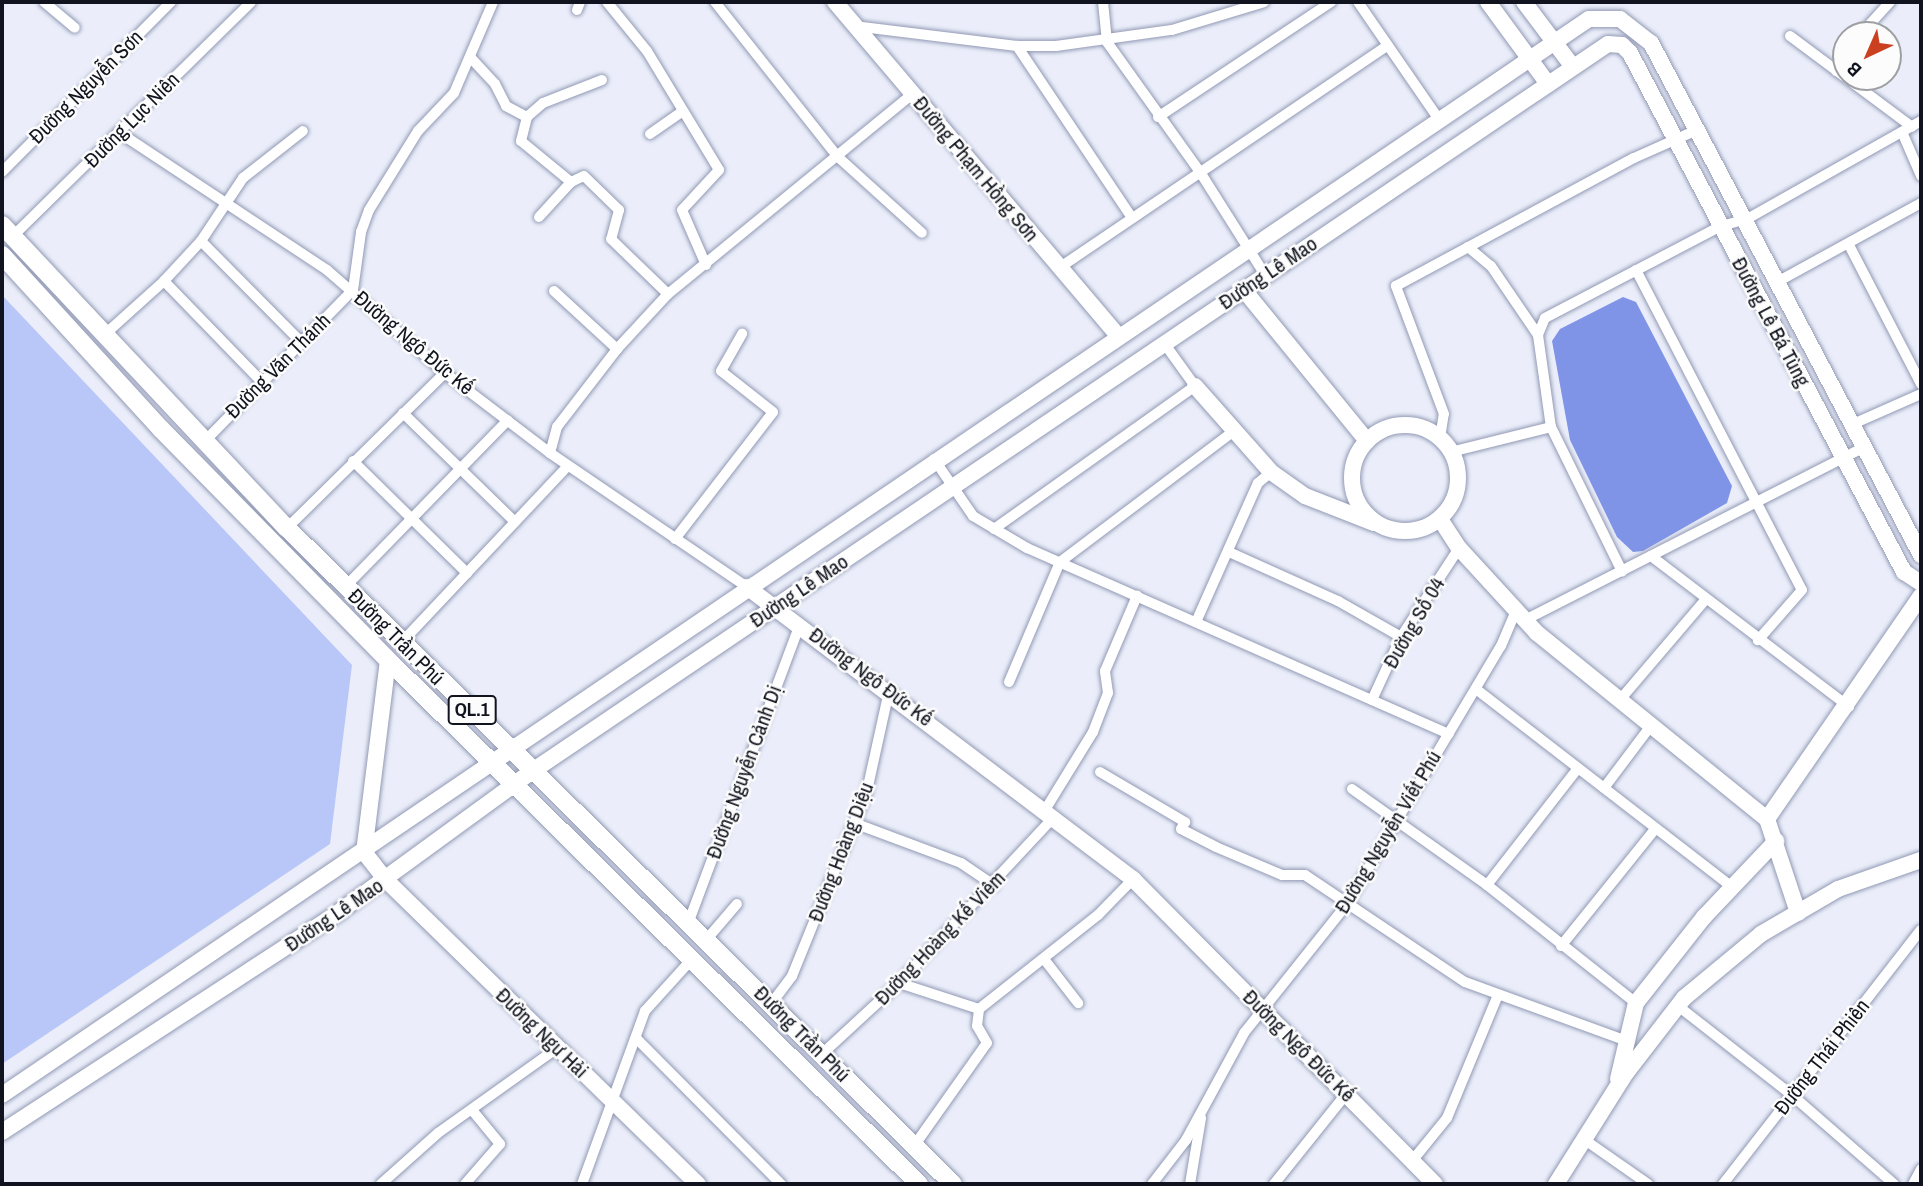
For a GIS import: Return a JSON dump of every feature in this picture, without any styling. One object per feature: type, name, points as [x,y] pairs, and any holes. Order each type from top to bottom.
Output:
[{"type":"main road","name":"Đường Trần Phú","points":[[5,236],[345,587],[689,921],[953,1184]]},
{"type":"main road","name":"Đường Trần Phú","points":[[2,255],[190,458],[388,660],[919,1184]]},
{"type":"main road","points":[[190,458],[204,442]]},
{"type":"main road","points":[[230,499],[245,485]]},
{"type":"main road","points":[[783,1050],[800,1032]]},
{"type":"main road","points":[[898,1163],[915,1146]]},
{"type":"street","points":[[44,2],[75,28]]},
{"type":"street","name":"Đường Nguyễn Sơn","points":[[2,172],[171,2]]},
{"type":"street","name":"Đường Lục Niên","points":[[5,236],[120,133],[251,2]]},
{"type":"street","points":[[352,290],[361,232],[369,211],[418,131],[454,93],[493,2]]},
{"type":"street","points":[[607,2],[641,42],[720,172],[681,210],[705,265]]},
{"type":"street","points":[[715,2],[838,157],[922,233]]},
{"type":"street","name":"Đường Phạm Hồng Sơn","points":[[835,2],[1118,336]]},
{"type":"street","points":[[1103,2],[1107,42],[1158,117],[1200,172],[1265,275]]},
{"type":"street","points":[[855,26],[1017,46],[1107,42],[1172,30],[1265,2]]},
{"type":"street","points":[[1158,117],[1331,2]]},
{"type":"street","points":[[1358,2],[1438,118]]},
{"type":"street","points":[[1488,2],[1548,84]]},
{"type":"street","points":[[1524,2],[1573,67]]},
{"type":"street","points":[[1873,21],[1890,2]]},
{"type":"street","name":"Đường Lê Mao","points":[[2,1094],[364,852],[492,761],[934,459],[1576,24],[1596,17],[1620,19],[1651,43]]},
{"type":"street","points":[[1790,36],[1832,68]]},
{"type":"street","name":"Đường Lê Bá Tùng","points":[[1651,43],[1747,219],[1921,555]]},
{"type":"street","name":"Đường Lê Mao","points":[[2,1132],[386,880],[534,770],[954,489],[1597,50],[1617,44],[1630,53]]},
{"type":"street","points":[[1059,268],[1388,45]]},
{"type":"street","points":[[1017,46],[1132,218]]},
{"type":"street","name":"Đường Lê Bá Tùng","points":[[1630,53],[1904,572],[1921,583]]},
{"type":"street","points":[[470,57],[495,84],[506,106],[527,117]]},
{"type":"street","points":[[571,182],[521,141],[527,117],[550,98],[602,80]]},
{"type":"street","points":[[1863,91],[1912,127],[1921,176]]},
{"type":"street","points":[[550,453],[557,427],[617,349],[668,294],[838,157],[912,93]]},
{"type":"street","points":[[650,134],[683,111]]},
{"type":"street","points":[[1538,335],[1545,318],[1721,226],[1747,219],[1912,127]]},
{"type":"street","points":[[1440,438],[1444,414],[1396,286],[1699,129]]},
{"type":"street","points":[[103,335],[164,281],[201,240],[243,177],[303,131]]},
{"type":"street","name":"Đường Ngô Đức Kế","points":[[120,133],[228,202],[352,290],[445,373],[550,453],[776,606],[1133,879],[1436,1184]]},
{"type":"street","points":[[539,217],[571,182],[584,176],[619,210],[621,217],[611,239],[668,294]]},
{"type":"street","points":[[1779,281],[1849,245],[1921,203]]},
{"type":"street","points":[[201,240],[302,343]]},
{"type":"street","points":[[1849,245],[1921,384]]},
{"type":"street","points":[[1468,247],[1491,266],[1538,335],[1551,427],[1622,571]]},
{"type":"street","points":[[1636,270],[1802,590],[1758,640]]},
{"type":"street","points":[[164,281],[262,382]]},
{"type":"street","points":[[1244,289],[1367,441]]},
{"type":"street","name":"Đường Văn Thánh","points":[[204,442],[352,290]]},
{"type":"street","points":[[554,291],[617,349]]},
{"type":"street","points":[[675,539],[773,412],[721,371],[742,334]]},
{"type":"street","points":[[1164,344],[1195,386],[1271,472],[1305,496],[1377,524],[1409,532],[1440,519],[1458,488],[1451,452],[1440,438],[1407,425],[1389,427],[1367,441],[1353,465],[1351,482],[1359,506],[1377,524]]},
{"type":"street","points":[[287,528],[445,373]]},
{"type":"street","points":[[994,528],[1195,386]]},
{"type":"street","points":[[1853,424],[1921,394]]},
{"type":"street","points":[[403,413],[515,522]]},
{"type":"street","points":[[345,587],[508,420]]},
{"type":"street","points":[[1451,452],[1551,427]]},
{"type":"street","points":[[1009,682],[1060,562],[1235,430]]},
{"type":"street","points":[[1521,615],[1622,571],[1865,447]]},
{"type":"street","points":[[934,459],[973,516],[994,528],[1060,562],[1449,734]]},
{"type":"street","points":[[353,461],[467,573]]},
{"type":"street","points":[[401,643],[568,466]]},
{"type":"street","points":[[1196,622],[1230,552],[1258,483],[1271,472]]},
{"type":"street","points":[[1440,519],[1459,548],[1521,615],[1650,727],[1766,819],[1776,841],[1798,913]]},
{"type":"street","name":"Đường Số 04","points":[[1372,700],[1401,637],[1459,548]]},
{"type":"street","points":[[1230,552],[1338,601],[1401,637]]},
{"type":"street","points":[[1651,556],[1758,640],[1849,706]]},
{"type":"street","name":"Đường Hoàng Kế Viêm","points":[[822,1054],[899,983],[994,885],[1049,813],[1093,732],[1108,693],[1105,671],[1137,596]]},
{"type":"street","points":[[1766,819],[1849,706],[1921,596]]},
{"type":"street","points":[[1619,701],[1706,599]]},
{"type":"street","name":"Đường Nguyễn Viết Phú","points":[[1152,1184],[1202,1112],[1262,1009],[1347,904],[1521,615]]},
{"type":"street","name":"Đường Nguyễn Cảnh Dị","points":[[689,921],[800,624]]},
{"type":"street","points":[[364,852],[388,660]]},
{"type":"street","points":[[1476,689],[1732,887]]},
{"type":"street","name":"Đường Hoàng Diệu","points":[[771,1004],[792,976],[870,784],[889,691]]},
{"type":"street","points":[[1604,788],[1650,727]]},
{"type":"street","points":[[1487,885],[1578,768]]},
{"type":"street","points":[[1100,772],[1185,821],[1181,829],[1282,874],[1305,875],[1465,982],[1626,1041]]},
{"type":"street","points":[[1352,789],[1400,820],[1487,885],[1636,1003]]},
{"type":"street","points":[[854,822],[961,863],[994,885]]},
{"type":"street","points":[[1561,946],[1656,828]]},
{"type":"street","points":[[1616,1088],[1636,1003],[1732,887],[1776,841]]},
{"type":"street","name":"Đường Ngư Hải","points":[[364,852],[386,880],[698,1184]]},
{"type":"street","points":[[1556,1184],[1616,1088],[1678,1006],[1761,934],[1838,889],[1921,860]]},
{"type":"street","points":[[915,1146],[987,1043],[977,1026],[979,1009],[1044,959],[1133,879]]},
{"type":"street","points":[[707,939],[737,904]]},
{"type":"street","name":"Đường Thái Phiên","points":[[1723,1184],[1921,930]]},
{"type":"street","points":[[582,1184],[645,1011],[692,959]]},
{"type":"street","points":[[1044,959],[1079,1003]]},
{"type":"street","points":[[899,983],[979,1009]]},
{"type":"street","points":[[1412,1161],[1447,1118],[1498,995]]},
{"type":"street","points":[[1678,1006],[1793,1096],[1895,1184]]},
{"type":"street","points":[[636,1038],[781,1184]]},
{"type":"street","points":[[380,1184],[438,1133],[557,1048]]},
{"type":"street","points":[[2,1094],[20,1120]]},
{"type":"street","points":[[1274,1184],[1346,1094]]},
{"type":"street","points":[[465,1184],[500,1144],[472,1110]]},
{"type":"street","points":[[1190,1184],[1202,1112]]},
{"type":"street","points":[[1585,1140],[1648,1184]]},
{"type":"street","points":[[1913,1184],[1921,1169]]},
{"type":"street","points":[[1874,1184],[1883,1175]]},
{"type":"shaded area","points":[[2,295],[352,665],[330,844],[2,1064]]},
{"type":"water","points":[[1623,297],[1636,302],[1732,486],[1727,503],[1643,551],[1633,552],[1617,537],[1570,440],[1552,341],[1560,329]]}]
